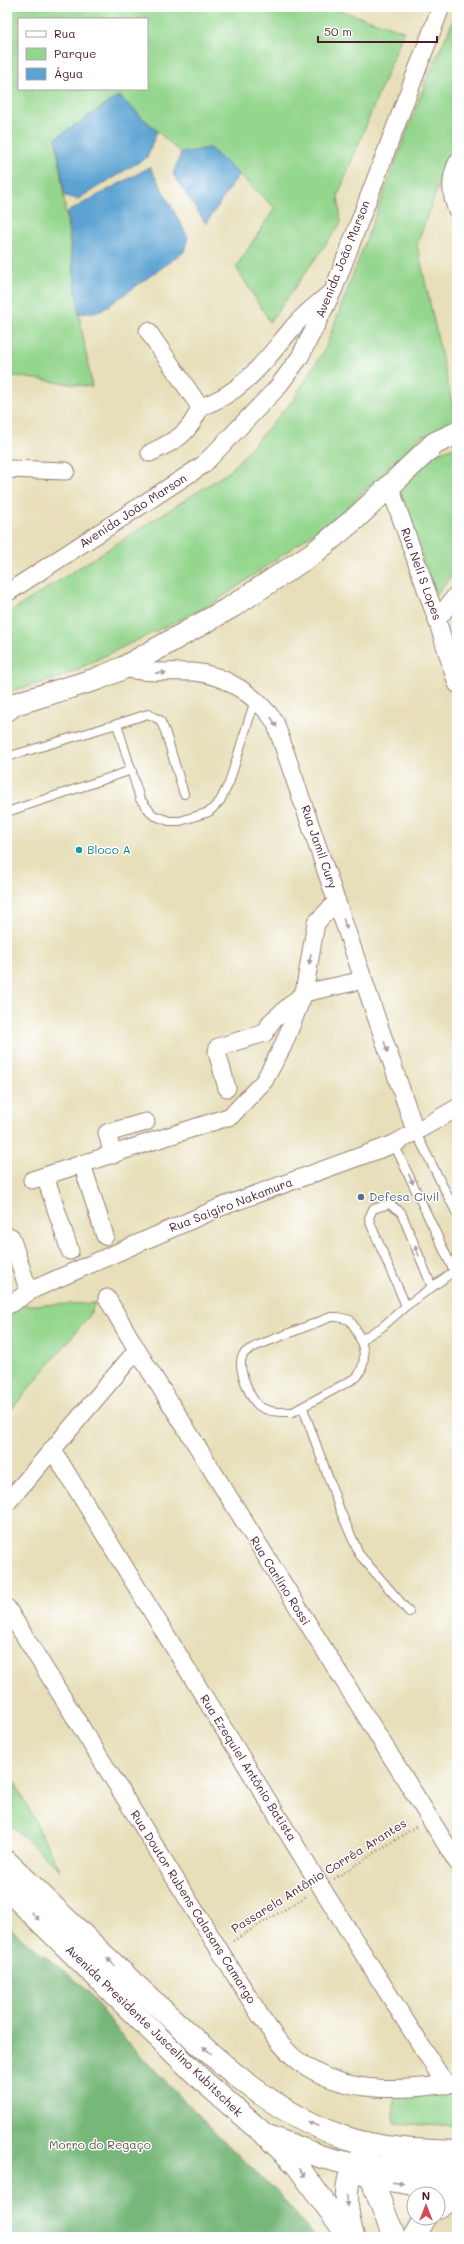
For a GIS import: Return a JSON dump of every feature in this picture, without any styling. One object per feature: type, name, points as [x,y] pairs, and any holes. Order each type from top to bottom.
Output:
[{"type":"main road","points":[[10,705],[97,679],[123,668],[233,606],[299,563],[336,536],[390,487],[434,443],[457,433]]},
{"type":"main road","name":"Avenida Presidente Juscelino Kubitschek","points":[[7,1862],[178,2024],[258,2094],[293,2115],[342,2136],[386,2146],[457,2152]]},
{"type":"main road","name":"Avenida Presidente Juscelino Kubitschek","points":[[7,1888],[202,2080],[265,2135],[322,2157],[363,2168],[457,2173]]},
{"type":"main road","points":[[265,2135],[296,2164],[349,2237]]},
{"type":"main road","points":[[342,2136],[363,2168],[394,2237]]},
{"type":"main road","points":[[353,2237],[347,2206],[363,2168],[386,2146]]},
{"type":"main road","points":[[446,2203],[457,2197]]},
{"type":"main road","points":[[414,2237],[420,2226]]},
{"type":"street","name":"Avenida João Marson","points":[[7,593],[203,465],[278,388],[300,357],[333,291],[442,7]]},
{"type":"street","points":[[457,163],[452,174],[451,188],[457,210]]},
{"type":"street","points":[[200,407],[217,402],[238,388],[274,353],[308,311],[333,291]]},
{"type":"street","points":[[148,331],[200,407]]},
{"type":"street","points":[[150,453],[186,432],[192,426],[200,407]]},
{"type":"street","points":[[7,469],[66,471]]},
{"type":"street","name":"Rua Neli S Lopes","points":[[390,487],[437,620],[457,684]]},
{"type":"street","points":[[437,620],[457,594]]},
{"type":"street","name":"Rua Jamil Cury","points":[[123,668],[143,673],[187,672],[206,674],[233,685],[255,700],[268,712],[281,735],[416,1133]]},
{"type":"street","points":[[70,1251],[38,1178],[231,1116],[264,1080],[283,1046],[304,993],[316,923],[338,902]]},
{"type":"street","points":[[227,1088],[217,1052],[218,1046],[265,1033],[271,1022],[304,993],[364,980]]},
{"type":"street","name":"Rua Saigiro Nakamura","points":[[9,1304],[28,1292],[127,1247],[221,1207],[394,1144],[416,1133],[457,1108]]},
{"type":"street","points":[[113,1155],[107,1133],[146,1122]]},
{"type":"street","points":[[82,1164],[105,1236]]},
{"type":"street","points":[[11,1237],[12,1257],[28,1292]]},
{"type":"street","name":"Rua Carlino Rossi","points":[[107,1298],[137,1350],[457,1862]]},
{"type":"street","points":[[7,1503],[137,1350]]},
{"type":"street","name":"Rua Ezequiel Antônio Batista","points":[[52,1449],[321,1887],[452,2084]]},
{"type":"street","name":"Rua Doutor Rubens Calasans Camargo","points":[[7,1608],[261,2017],[286,2050],[301,2063],[335,2080],[374,2088],[420,2088],[452,2084]]},
{"type":"street","points":[[363,2168],[457,2193]]},
{"type":"lane","points":[[117,724],[140,799],[153,815],[169,821],[180,821],[210,812],[220,801],[229,782],[255,700]]},
{"type":"lane","points":[[7,757],[143,715],[152,715],[160,720],[184,794]]},
{"type":"lane","points":[[7,812],[132,770]]},
{"type":"lane","points":[[416,1133],[457,1214]]},
{"type":"lane","points":[[362,1339],[382,1327],[406,1306],[432,1287],[456,1273],[394,1144]]},
{"type":"lane","points":[[406,1306],[371,1225],[369,1218],[373,1209],[389,1204],[401,1212],[432,1287]]},
{"type":"lane","points":[[331,1317],[350,1320],[362,1339],[363,1367],[358,1377],[303,1408],[293,1412],[280,1413],[267,1410],[259,1406],[251,1396],[242,1372],[240,1361],[244,1353],[256,1346],[331,1317]]},
{"type":"lane","points":[[303,1408],[343,1517],[359,1554],[409,1612]]},
{"type":"path","name":"Passarela Antônio Corrêa Arantes","points":[[219,1950],[429,1818]]},
{"type":"green space","points":[[7,7],[329,7],[404,31],[338,195],[341,223],[270,322],[236,267],[275,208],[210,148],[181,153],[119,96],[56,138],[79,314],[92,387],[7,375]]},
{"type":"green space","points":[[457,12],[457,133],[417,245],[457,425],[421,437],[339,515],[214,603],[57,679],[7,692],[7,614],[230,471],[293,400],[325,349],[426,81]]},
{"type":"green space","points":[[457,446],[457,569],[435,596],[399,490],[437,453]]},
{"type":"green space","points":[[95,1303],[89,1316],[7,1415],[7,1306]]},
{"type":"green space","points":[[7,1767],[60,1870],[7,1822]]},
{"type":"green space","name":"Morro do Regaço","points":[[7,1926],[86,1989],[123,2037],[216,2134],[277,2192],[315,2237],[7,2237]]},
{"type":"green space","points":[[457,2083],[457,2127],[394,2123],[394,2090]]},
{"type":"water","points":[[119,96],[157,131],[147,157],[78,199],[65,196],[56,138]]},
{"type":"water","points":[[210,148],[239,174],[206,224],[173,174],[181,153]]},
{"type":"water","points":[[150,167],[188,237],[184,252],[101,311],[79,314],[67,212]]},
{"type":"place","name":"Bloco A","points":[[79,850]]},
{"type":"place","name":"Defesa Civil","points":[[361,1197]]}]
